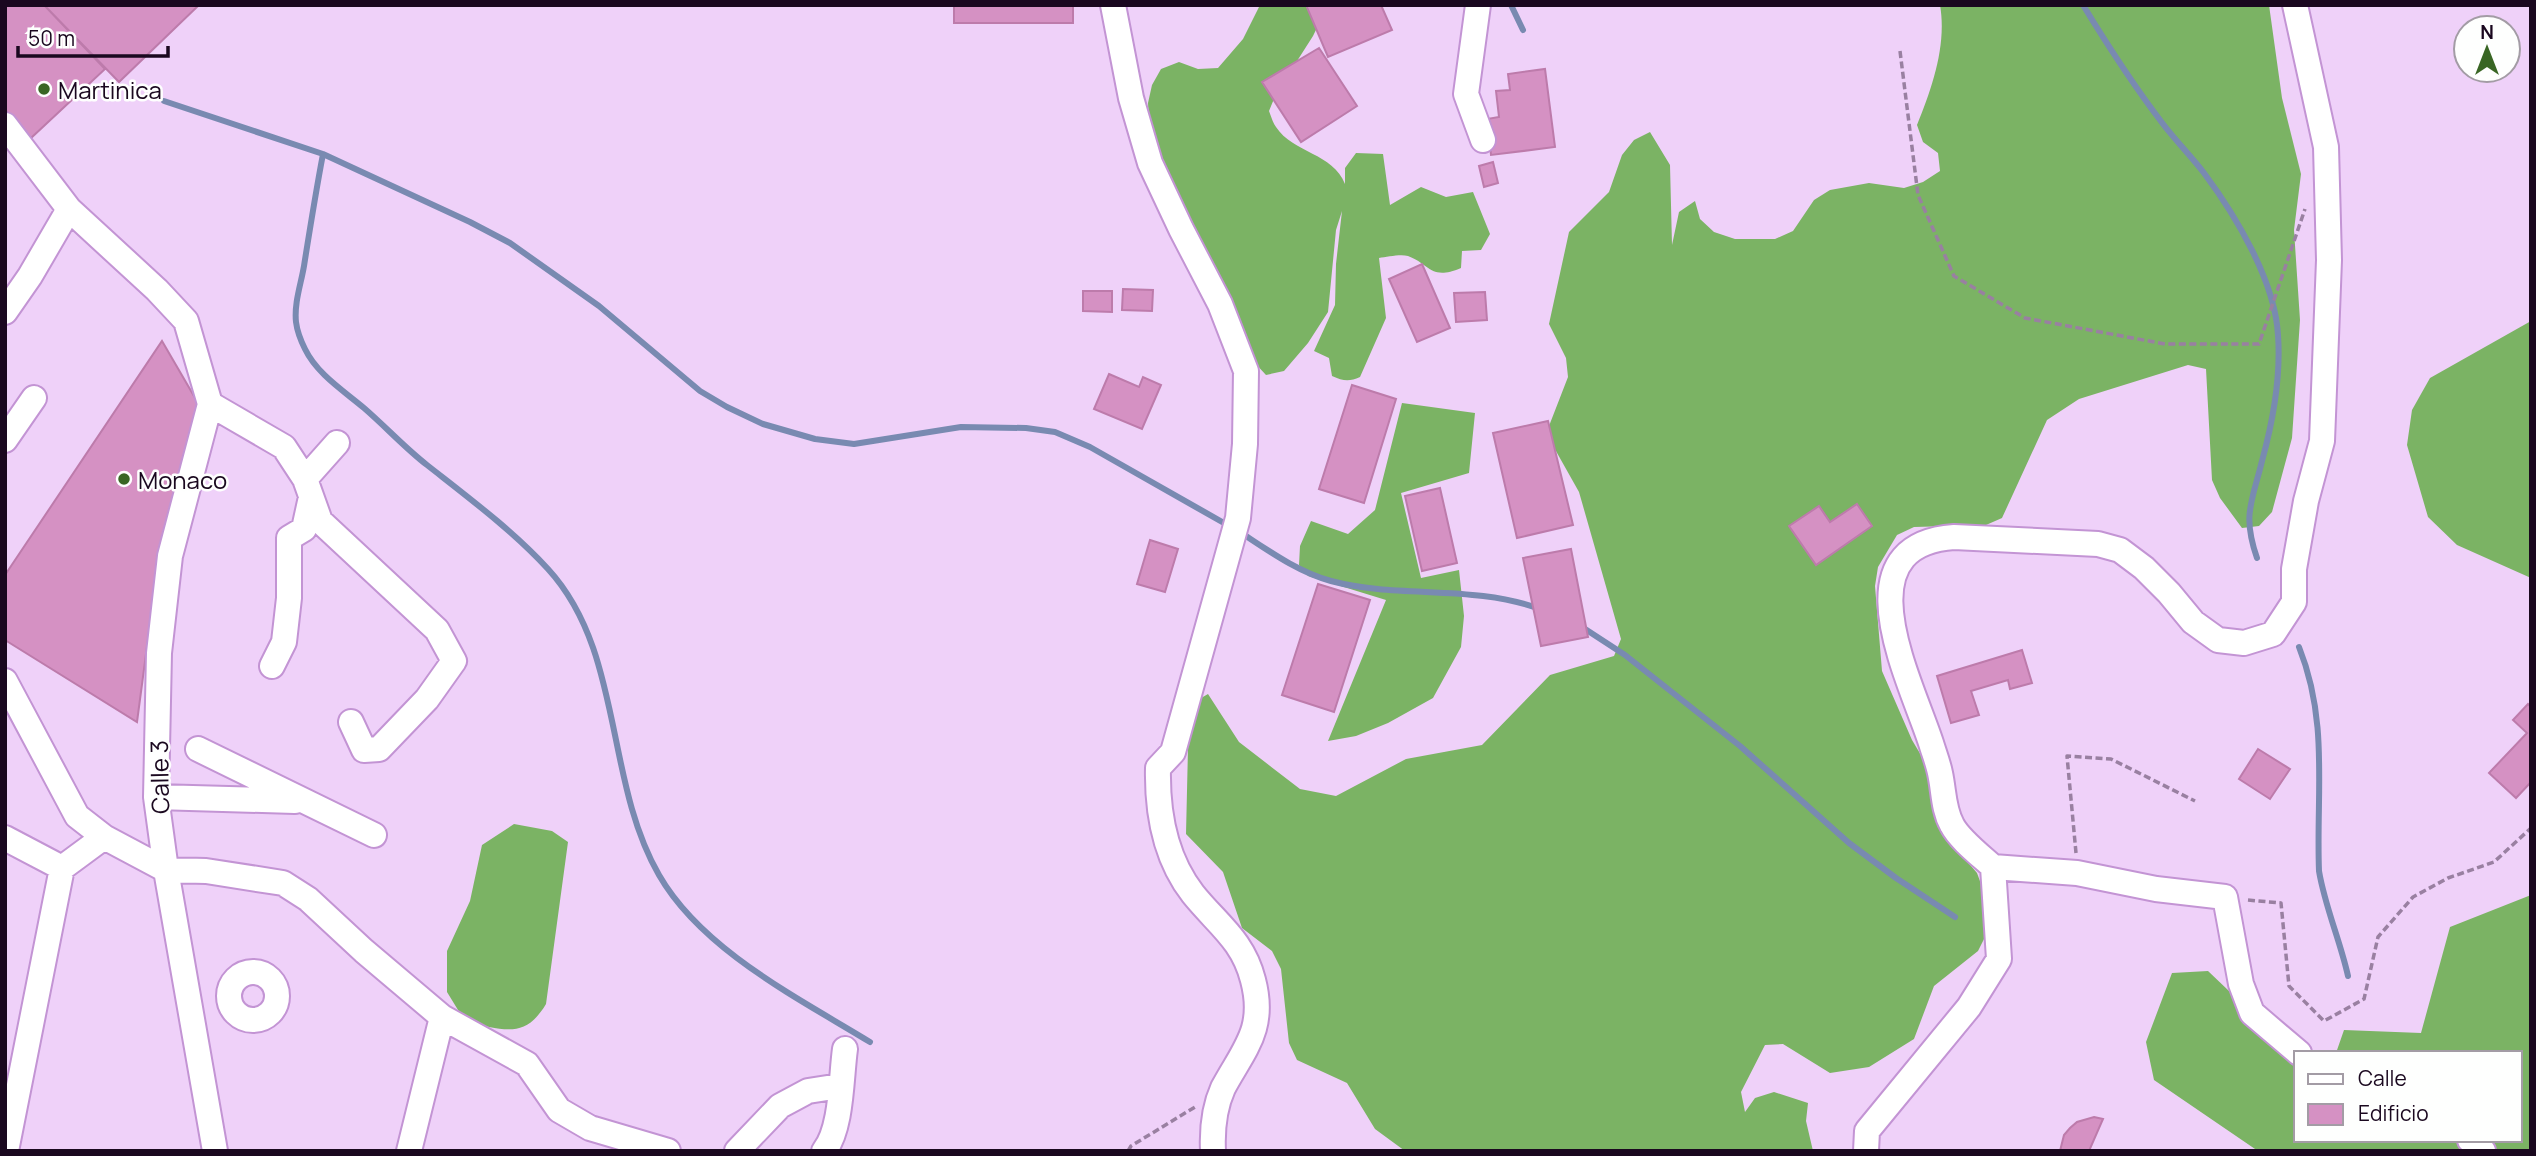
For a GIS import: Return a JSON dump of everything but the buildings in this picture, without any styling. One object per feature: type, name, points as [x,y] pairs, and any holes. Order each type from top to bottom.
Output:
[{"type":"street","points":[[1113,5],[1130,98],[1150,163],[1220,304],[1246,371],[1245,444],[1238,518],[1173,752],[1158,768],[1157,796],[1168,848],[1192,892],[1244,951],[1254,981],[1255,1025],[1252,1039],[1223,1089],[1212,1131],[1213,1151]]},
{"type":"street","points":[[1478,5],[1466,94],[1483,140]]},
{"type":"street","points":[[2295,5],[2326,147],[2329,260],[2322,441],[2306,501],[2296,555],[2294,602],[2273,634],[2244,643],[2218,640],[2193,622],[2144,568],[2120,550],[2098,544],[1954,537],[1934,539],[1908,553],[1896,568],[1888,603],[1899,652],[1940,773],[1944,806],[1952,828],[1993,867],[2077,873],[2156,889],[2225,897],[2241,984],[2252,1013],[2296,1051]]},
{"type":"street","points":[[5,125],[69,209],[158,290],[186,321],[210,404],[284,447],[308,487],[320,521],[437,630],[454,661],[427,699],[379,749],[364,750],[351,722]]},
{"type":"street","points":[[5,312],[30,276],[69,209]]},
{"type":"street","points":[[5,440],[34,398]]},
{"type":"street","name":"Calle 3","points":[[210,404],[170,556],[159,653],[156,797],[166,870],[215,1151]]},
{"type":"street","points":[[272,666],[284,642],[289,598],[289,538],[304,529],[308,487],[337,443]]},
{"type":"street","points":[[5,681],[77,816],[104,837],[166,870],[206,871],[282,883],[308,899],[442,1017],[527,1064],[559,1110],[590,1128],[668,1151]]},
{"type":"street","points":[[198,749],[374,835]]},
{"type":"street","points":[[156,797],[305,801]]},
{"type":"street","points":[[6,1151],[62,868],[104,837]]},
{"type":"street","points":[[5,838],[62,868]]},
{"type":"street","points":[[1866,1151],[1867,1131],[1969,1007],[1999,959],[1993,867]]},
{"type":"street","points":[[192,1019],[231,1008]]},
{"type":"street","points":[[409,1151],[442,1017]]},
{"type":"street","points":[[824,1151],[831,1143],[836,1126],[845,1049]]},
{"type":"street","points":[[737,1151],[780,1106],[808,1091],[840,1086]]},
{"type":"path","points":[[1900,51],[1918,195],[1954,276],[2025,318],[2165,344],[2259,344],[2308,200]]},
{"type":"path","points":[[2077,873],[2067,756],[2111,759],[2194,801]]},
{"type":"path","points":[[2225,897],[2281,903],[2289,986],[2324,1021],[2364,999],[2378,937],[2413,897],[2448,878],[2494,862],[2531,828]]},
{"type":"path","points":[[1128,1151],[1131,1146],[1223,1089]]},
{"type":"green space","points":[[1260,5],[1328,5],[1313,36],[1276,94],[1269,111],[1283,136],[1332,166],[1345,184],[1345,168],[1356,153],[1383,154],[1390,205],[1421,187],[1446,197],[1473,192],[1490,234],[1481,250],[1462,251],[1461,268],[1451,272],[1436,272],[1408,256],[1379,258],[1386,318],[1360,377],[1353,380],[1332,376],[1329,358],[1314,351],[1335,305],[1342,211],[1336,230],[1328,312],[1308,343],[1284,371],[1266,375],[1216,321],[1150,139],[1148,103],[1152,85],[1161,69],[1179,62],[1198,69],[1218,68],[1243,39]]},
{"type":"green space","points":[[1940,5],[2269,5],[2282,98],[2301,174],[2294,230],[2300,320],[2292,438],[2272,512],[2259,526],[2242,528],[2220,498],[2212,480],[2206,369],[2188,365],[2079,399],[2047,420],[2002,518],[1986,525],[1914,527],[1897,535],[1878,567],[1875,586],[1882,671],[1912,740],[1931,772],[1939,828],[1977,873],[1994,919],[1978,951],[1934,986],[1914,1039],[1869,1067],[1830,1073],[1783,1044],[1765,1045],[1741,1092],[1745,1112],[1755,1098],[1774,1092],[1808,1103],[1806,1121],[1813,1151],[1405,1151],[1375,1129],[1347,1083],[1297,1060],[1289,1043],[1281,969],[1272,951],[1242,928],[1223,872],[1186,834],[1189,705],[1208,694],[1239,742],[1300,789],[1336,796],[1406,759],[1482,745],[1550,675],[1614,656],[1621,639],[1579,492],[1552,444],[1549,426],[1568,377],[1566,358],[1549,324],[1569,232],[1609,192],[1622,155],[1634,140],[1650,132],[1670,165],[1672,245],[1679,212],[1695,201],[1700,219],[1714,232],[1735,239],[1775,239],[1793,231],[1814,200],[1830,190],[1869,183],[1904,188],[1923,182],[1940,171],[1938,153],[1923,142],[1917,125],[1933,81],[1940,51]]},
{"type":"green space","points":[[2531,321],[2531,578],[2457,545],[2428,517],[2407,445],[2412,410],[2430,378]]},
{"type":"green space","points":[[1402,403],[1475,413],[1469,473],[1401,493],[1421,578],[1459,570],[1464,616],[1461,647],[1433,698],[1388,723],[1356,736],[1328,741],[1386,600],[1308,576],[1299,565],[1300,546],[1311,521],[1348,534],[1375,510]]},
{"type":"green space","points":[[514,824],[552,831],[568,842],[546,1004],[538,1016],[521,1028],[502,1029],[466,1023],[447,992],[447,951],[470,901],[482,845]]},
{"type":"green space","points":[[2531,895],[2531,1151],[2258,1151],[2154,1080],[2146,1042],[2172,973],[2208,971],[2294,1052],[2294,1142],[2522,1142],[2522,1051],[2337,1051],[2344,1030],[2421,1033],[2450,927]]},
{"type":"waterway","points":[[1511,5],[1523,30]]},
{"type":"waterway","points":[[2083,5],[2142,95],[2229,209],[2252,250],[2270,293],[2278,335],[2278,366],[2270,430],[2250,509],[2250,530],[2257,558]]},
{"type":"waterway","points":[[164,101],[323,154],[296,308],[298,332],[310,358],[411,452],[520,541],[548,569],[572,602],[590,638],[602,677],[629,799],[642,838],[659,875],[677,902],[700,927],[754,970],[870,1042]]},
{"type":"waterway","points":[[323,154],[510,243],[599,306],[700,391],[763,424],[815,439],[854,444],[961,427],[1026,428],[1055,432],[1090,447],[1231,527]]},
{"type":"waterway","points":[[1240,532],[1295,567],[1331,581],[1383,589],[1488,597],[1540,609]]},
{"type":"waterway","points":[[1582,627],[1625,655],[1740,746],[1849,843],[1955,917]]},
{"type":"waterway","points":[[2299,647],[2308,675],[2318,730],[2319,871],[2348,976]]},
{"type":"place","name":"Martinica","points":[[44,89]]},
{"type":"place","name":"Monaco","points":[[124,479]]}]
